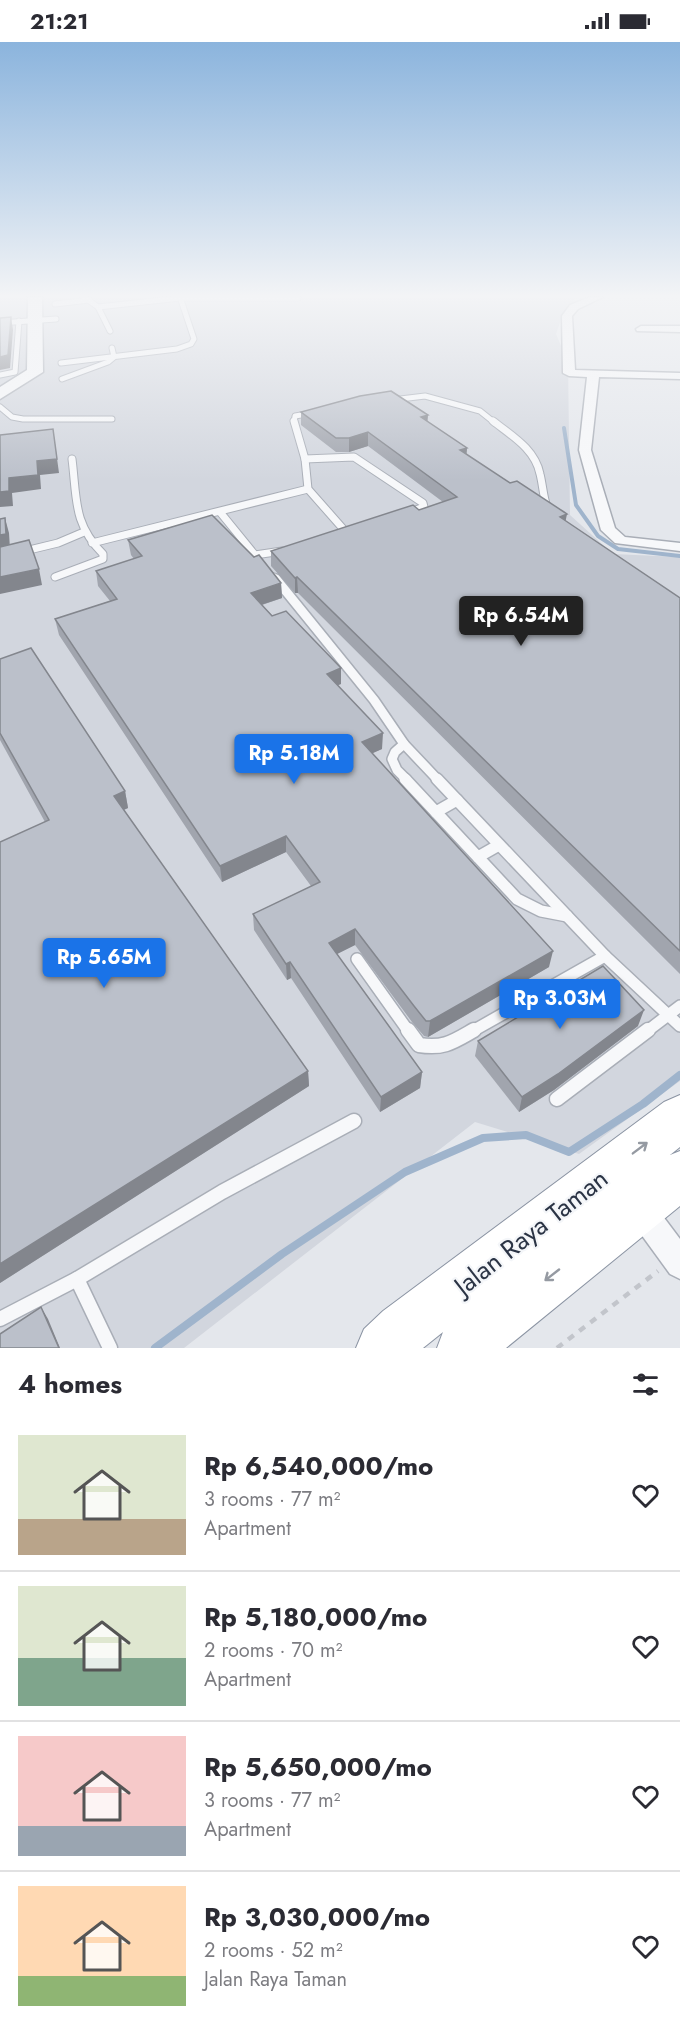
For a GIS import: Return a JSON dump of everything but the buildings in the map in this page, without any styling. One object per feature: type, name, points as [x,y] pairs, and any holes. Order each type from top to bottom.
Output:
[{"type":"highway","name":"Jalan Raya Taman","points":[[609,1207],[680,1118]]},
{"type":"highway","name":"Jalan Raya Taman","points":[[433,1334],[609,1207],[680,1175]]},
{"type":"street","points":[[4,390],[35,372],[35,358]]},
{"type":"street","points":[[568,358],[569,374],[680,376]]},
{"type":"street","points":[[591,375],[585,450],[608,531],[621,540],[680,547]]},
{"type":"street","points":[[609,1207],[678,1261]]},
{"type":"lane","points":[[0,375],[15,372],[16,358]]},
{"type":"lane","points":[[61,363],[106,358]]},
{"type":"lane","points":[[62,379],[104,365],[113,358]]},
{"type":"lane","points":[[382,401],[424,396],[480,411],[525,447],[540,472],[545,505],[555,516]]},
{"type":"lane","points":[[0,407],[12,417],[23,419],[112,419]]},
{"type":"lane","points":[[325,411],[295,416],[293,419],[305,459],[308,489],[345,531]]},
{"type":"lane","points":[[305,459],[347,456],[363,461],[423,503],[420,510],[399,516]]},
{"type":"lane","points":[[55,577],[103,559],[103,554],[84,532],[79,520],[72,459]]},
{"type":"lane","points":[[92,543],[308,489]]},
{"type":"lane","points":[[220,512],[374,700],[404,744],[605,956],[680,1026]]},
{"type":"lane","points":[[335,534],[356,528]]},
{"type":"lane","points":[[0,557],[58,543],[84,532]]},
{"type":"lane","points":[[262,563],[268,555],[286,550]]},
{"type":"lane","points":[[404,744],[395,752],[392,759],[397,770],[478,857],[518,899],[530,908],[567,916]]},
{"type":"lane","points":[[436,812],[457,800]]},
{"type":"lane","points":[[478,857],[499,844]]},
{"type":"lane","points":[[357,959],[419,1045],[436,1048],[448,1045],[605,956]]},
{"type":"lane","points":[[557,1099],[680,1006]]},
{"type":"lane","points":[[0,1319],[77,1280],[222,1192],[354,1121]]},
{"type":"lane","points":[[77,1280],[107,1344]]},
{"type":"path","points":[[557,1348],[678,1261]]},
{"type":"shaded area","points":[[0,358],[566,358],[570,515],[613,554],[680,557],[680,1081],[579,1154],[475,1122],[184,1348],[0,1348]]},
{"type":"waterway","points":[[564,428],[576,505],[598,536],[618,549],[680,556]]},
{"type":"waterway","points":[[155,1348],[282,1254],[405,1172],[483,1138],[526,1135],[569,1152],[643,1104],[680,1075]]}]
